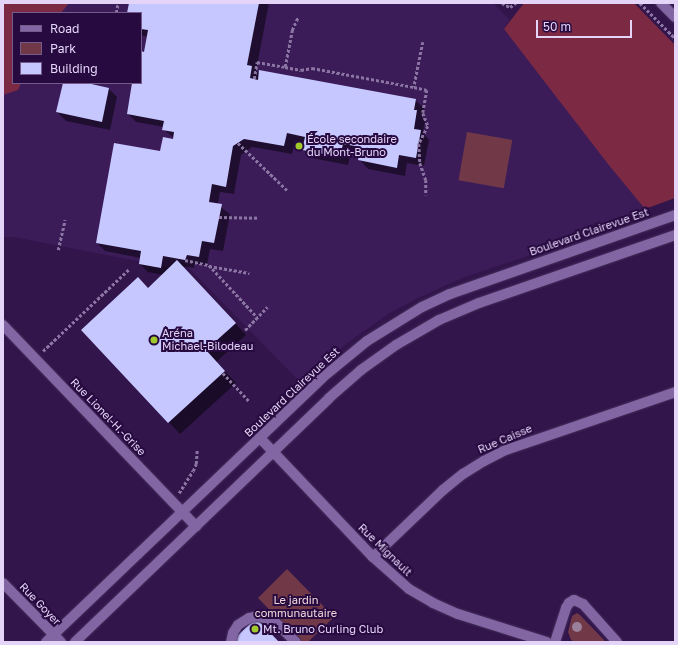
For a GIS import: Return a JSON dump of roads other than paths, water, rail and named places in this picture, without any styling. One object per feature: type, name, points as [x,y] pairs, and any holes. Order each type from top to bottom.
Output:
[{"type":"street","points":[[661,3],[675,17]]},
{"type":"street","name":"Boulevard Clairevue Est","points":[[46,642],[57,638],[183,512],[260,438],[346,357],[373,337],[422,307],[493,278],[675,215]]},
{"type":"street","points":[[75,642],[273,452],[361,370],[396,345],[439,320],[479,302],[675,235]]},
{"type":"street","name":"Rue Lionel-H.-Grise","points":[[3,325],[196,526]]},
{"type":"street","name":"Rue Caisse","points":[[373,557],[433,499],[463,474],[484,460],[514,447],[675,392]]},
{"type":"street","name":"Rue Mignault","points":[[260,438],[373,557],[400,582],[433,603],[472,619],[547,642]]},
{"type":"street","name":"Rue Goyer","points":[[3,582],[57,638]]},
{"type":"street","points":[[555,642],[567,605],[571,601],[576,600],[583,604],[617,642]]},
{"type":"street","points":[[231,642],[233,633],[238,625],[245,620],[258,616],[275,622],[296,642]]},
{"type":"place","name":"École secondaire du Mont-Bruno","points":[[299,146]]},
{"type":"place","name":"Aréna Michael-Bilodeau","points":[[154,340]]},
{"type":"place","name":"Mt. Bruno Curling Club","points":[[255,629]]},
{"type":"park label","name":"Le jardin communautaire","points":[[296,607]]}]
